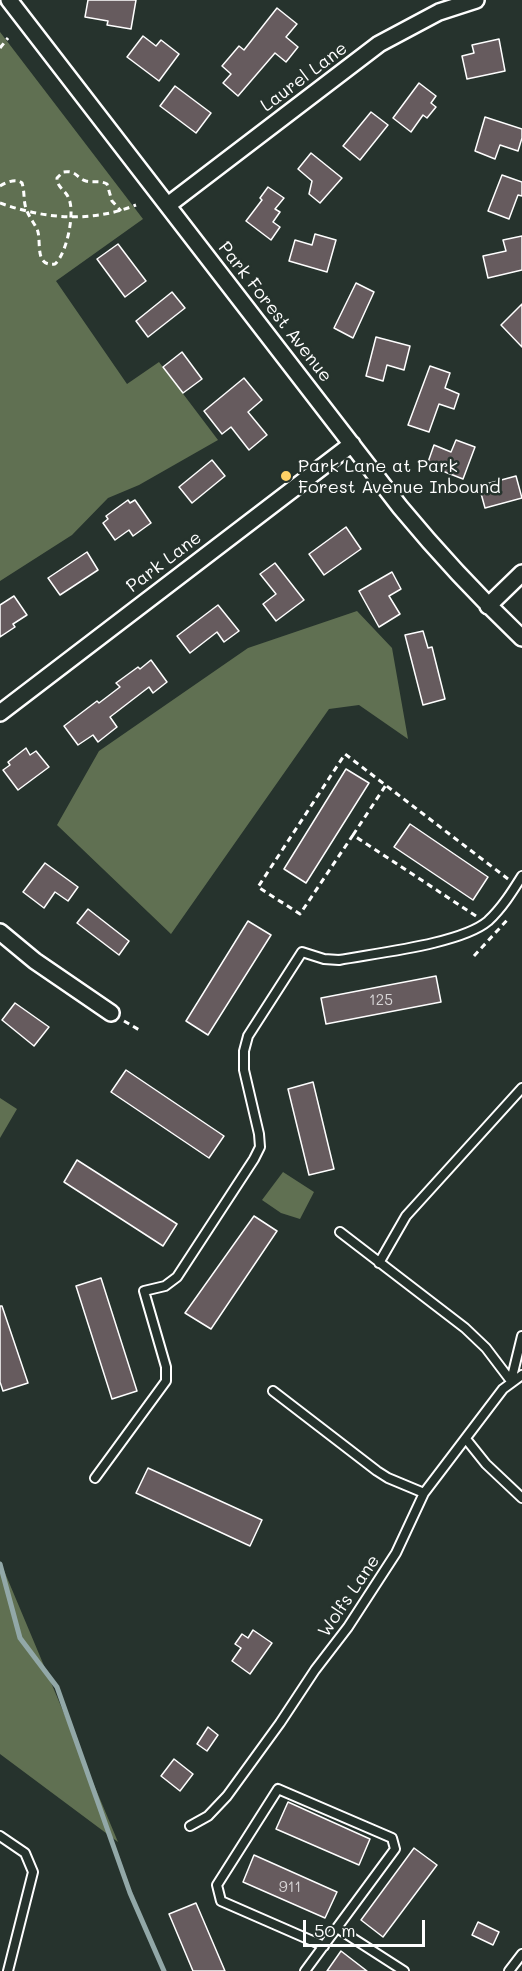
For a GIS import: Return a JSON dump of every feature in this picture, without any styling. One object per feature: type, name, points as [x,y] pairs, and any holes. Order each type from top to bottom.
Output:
[{"type":"street","name":"Laurel Lane","points":[[168,205],[379,44],[439,12],[476,0]]},
{"type":"street","name":"Park Forest Avenue","points":[[15,2],[400,507],[488,606],[522,638]]},
{"type":"street","name":"Park Lane","points":[[0,713],[352,444]]},
{"type":"street","points":[[488,606],[522,573]]},
{"type":"street","points":[[0,932],[35,961],[111,1013]]},
{"type":"lane","points":[[95,1478],[166,1381],[166,1367],[144,1291],[165,1286],[177,1278],[260,1147],[259,1134],[243,1070],[244,1051],[248,1036],[302,952],[324,959],[339,960],[440,941],[467,933],[487,922],[504,904],[522,876]]},
{"type":"lane","points":[[379,1263],[406,1216],[522,1088]]},
{"type":"lane","points":[[340,1232],[475,1336],[512,1381]]},
{"type":"lane","points":[[512,1381],[522,1336]]},
{"type":"lane","name":"Wolfs Lane","points":[[190,1826],[208,1816],[227,1796],[348,1627],[396,1553],[424,1493],[503,1389],[522,1375]]},
{"type":"lane","points":[[273,1391],[377,1471],[424,1493]]},
{"type":"lane","points":[[466,1439],[486,1464],[522,1498]]},
{"type":"lane","points":[[305,1971],[324,1946],[394,1849],[392,1838],[278,1789],[217,1886],[221,1900],[324,1946]]},
{"type":"lane","points":[[0,1836],[25,1852],[33,1872],[6,1971],[0,1968]]},
{"type":"lane","points":[[337,1928],[404,1971]]},
{"type":"lane","points":[[509,1971],[522,1954]]},
{"type":"path","points":[[0,48],[8,38]]},
{"type":"path","points":[[0,186],[14,181],[22,183],[27,212],[37,229],[38,253],[45,262],[50,264],[55,264],[63,254],[71,217],[70,200],[57,183],[57,178],[63,172],[72,172],[85,181],[107,183],[112,201],[121,211]]},
{"type":"path","points":[[1,205],[52,217],[108,214],[136,205]]},
{"type":"path","points":[[386,785],[300,914],[258,887],[345,754],[386,785],[516,886]]},
{"type":"path","points":[[353,835],[487,922]]},
{"type":"path","points":[[111,1013],[141,1031]]},
{"type":"green space","points":[[0,32],[143,219],[56,281],[127,384],[159,362],[218,440],[139,485],[108,498],[72,535],[0,581]]},
{"type":"green space","points":[[357,611],[392,648],[408,739],[359,705],[329,709],[171,934],[57,825],[99,751],[248,648]]},
{"type":"green space","points":[[0,1098],[17,1109],[0,1138]]},
{"type":"green space","points":[[283,1172],[314,1192],[300,1219],[281,1213],[262,1200]]},
{"type":"green space","points":[[0,1561],[118,1842],[0,1754]]},
{"type":"building","points":[[88,0],[136,0],[131,29],[107,25],[108,21],[85,17]]},
{"type":"building","points":[[277,8],[297,24],[286,37],[298,47],[286,62],[275,53],[238,96],[223,83],[231,74],[222,66],[239,46],[244,50]]},
{"type":"building","points":[[143,36],[156,46],[161,40],[179,54],[159,81],[127,57]]},
{"type":"building","points":[[499,39],[505,71],[467,79],[462,56],[474,53],[472,45]]},
{"type":"building","points":[[419,83],[436,96],[431,103],[436,107],[427,118],[423,115],[411,132],[393,118]]},
{"type":"building","points":[[175,86],[211,113],[196,133],[160,106]]},
{"type":"building","points":[[371,112],[388,125],[360,160],[343,146]]},
{"type":"building","points":[[485,117],[522,129],[518,151],[500,145],[495,159],[475,151]]},
{"type":"building","points":[[311,153],[342,178],[320,203],[309,194],[312,181],[298,169]]},
{"type":"building","points":[[502,175],[522,182],[522,196],[518,195],[509,219],[488,211]]},
{"type":"building","points":[[268,187],[284,198],[275,209],[280,212],[273,222],[280,227],[271,240],[246,221],[262,200],[260,198]]},
{"type":"building","points":[[315,234],[336,240],[327,272],[289,261],[295,240],[312,245]]},
{"type":"building","points":[[522,236],[522,270],[488,278],[483,256],[506,251],[503,240]]},
{"type":"building","points":[[118,244],[146,281],[125,297],[97,259]]},
{"type":"building","points":[[356,283],[374,292],[353,338],[334,328]]},
{"type":"building","points":[[172,292],[185,308],[148,337],[136,321]]},
{"type":"building","points":[[522,304],[522,347],[501,325]]},
{"type":"building","points":[[376,337],[410,346],[404,370],[387,365],[383,381],[366,376]]},
{"type":"building","points":[[182,352],[202,379],[183,393],[163,367]]},
{"type":"building","points":[[430,366],[450,373],[445,388],[459,394],[454,409],[439,404],[429,432],[408,425]]},
{"type":"building","points":[[244,378],[262,400],[248,412],[267,435],[249,450],[231,427],[222,434],[204,411]]},
{"type":"building","points":[[456,440],[475,447],[463,479],[427,465],[434,445],[451,452]]},
{"type":"building","points":[[212,460],[225,476],[192,503],[179,487]]},
{"type":"building","points":[[516,476],[522,498],[485,508],[479,486]]},
{"type":"building","points":[[128,500],[130,503],[135,500],[151,523],[133,536],[129,530],[115,540],[103,523],[108,519],[106,516]]},
{"type":"building","points":[[346,527],[361,549],[324,575],[309,554]]},
{"type":"building","points":[[87,552],[98,570],[60,595],[48,578]]},
{"type":"building","points":[[275,563],[304,600],[276,621],[263,604],[276,594],[260,574]]},
{"type":"building","points":[[392,572],[401,589],[389,596],[400,614],[379,627],[359,591]]},
{"type":"building","points":[[14,596],[27,615],[13,624],[15,627],[0,637],[0,605]]},
{"type":"building","points":[[218,605],[239,631],[224,642],[217,632],[190,653],[177,636]]},
{"type":"building","points":[[423,631],[428,648],[432,647],[445,699],[423,705],[405,635]]},
{"type":"building","points":[[151,660],[167,682],[153,693],[149,687],[110,717],[117,727],[98,742],[93,735],[78,745],[64,726],[120,687],[116,683]]},
{"type":"building","points":[[26,748],[30,755],[36,751],[49,767],[18,790],[3,770],[10,765],[8,762]]},
{"type":"building","points":[[346,769],[369,783],[306,883],[284,869]]},
{"type":"building","points":[[410,824],[488,877],[473,900],[394,847]]},
{"type":"building","points":[[45,863],[78,887],[68,901],[55,892],[44,908],[23,892]]},
{"type":"building","points":[[88,909],[129,941],[119,955],[77,923]]},
{"type":"building","points":[[248,921],[271,935],[208,1035],[186,1021]]},
{"type":"building","points":[[436,976],[441,1002],[326,1024],[321,998]]},
{"type":"building","points":[[15,1003],[49,1027],[34,1046],[2,1020]]},
{"type":"building","points":[[126,1070],[224,1136],[209,1158],[111,1092]]},
{"type":"building","points":[[313,1082],[334,1169],[309,1175],[288,1089]]},
{"type":"building","points":[[77,1160],[177,1224],[163,1246],[64,1182]]},
{"type":"building","points":[[254,1216],[277,1231],[211,1329],[185,1313]]},
{"type":"building","points":[[101,1278],[137,1391],[112,1399],[76,1286]]},
{"type":"building","points":[[0,1306],[2,1306],[28,1383],[3,1391],[0,1382]]},
{"type":"building","points":[[148,1468],[262,1520],[250,1546],[136,1493]]},
{"type":"building","points":[[253,1630],[272,1643],[250,1674],[232,1661],[241,1648],[235,1644],[242,1634],[248,1638]]},
{"type":"building","points":[[208,1727],[218,1735],[207,1751],[197,1744]]},
{"type":"building","points":[[174,1759],[193,1774],[180,1791],[161,1776]]},
{"type":"building","points":[[288,1802],[370,1839],[359,1865],[276,1829]]},
{"type":"building","points":[[414,1848],[437,1865],[383,1937],[361,1920]]},
{"type":"building","points":[[254,1855],[337,1892],[325,1918],[243,1882]]},
{"type":"building","points":[[196,1903],[225,1971],[193,1971],[169,1914]]},
{"type":"building","points":[[478,1922],[499,1932],[493,1945],[472,1935]]},
{"type":"building","points":[[341,1951],[367,1971],[327,1971]]},
{"type":"waterway","points":[[0,1564],[20,1638],[57,1687],[130,1893],[164,1971]]},
{"type":"place","name":"Park Lane at Park Forest Avenue Inbound","points":[[286,476]]}]
